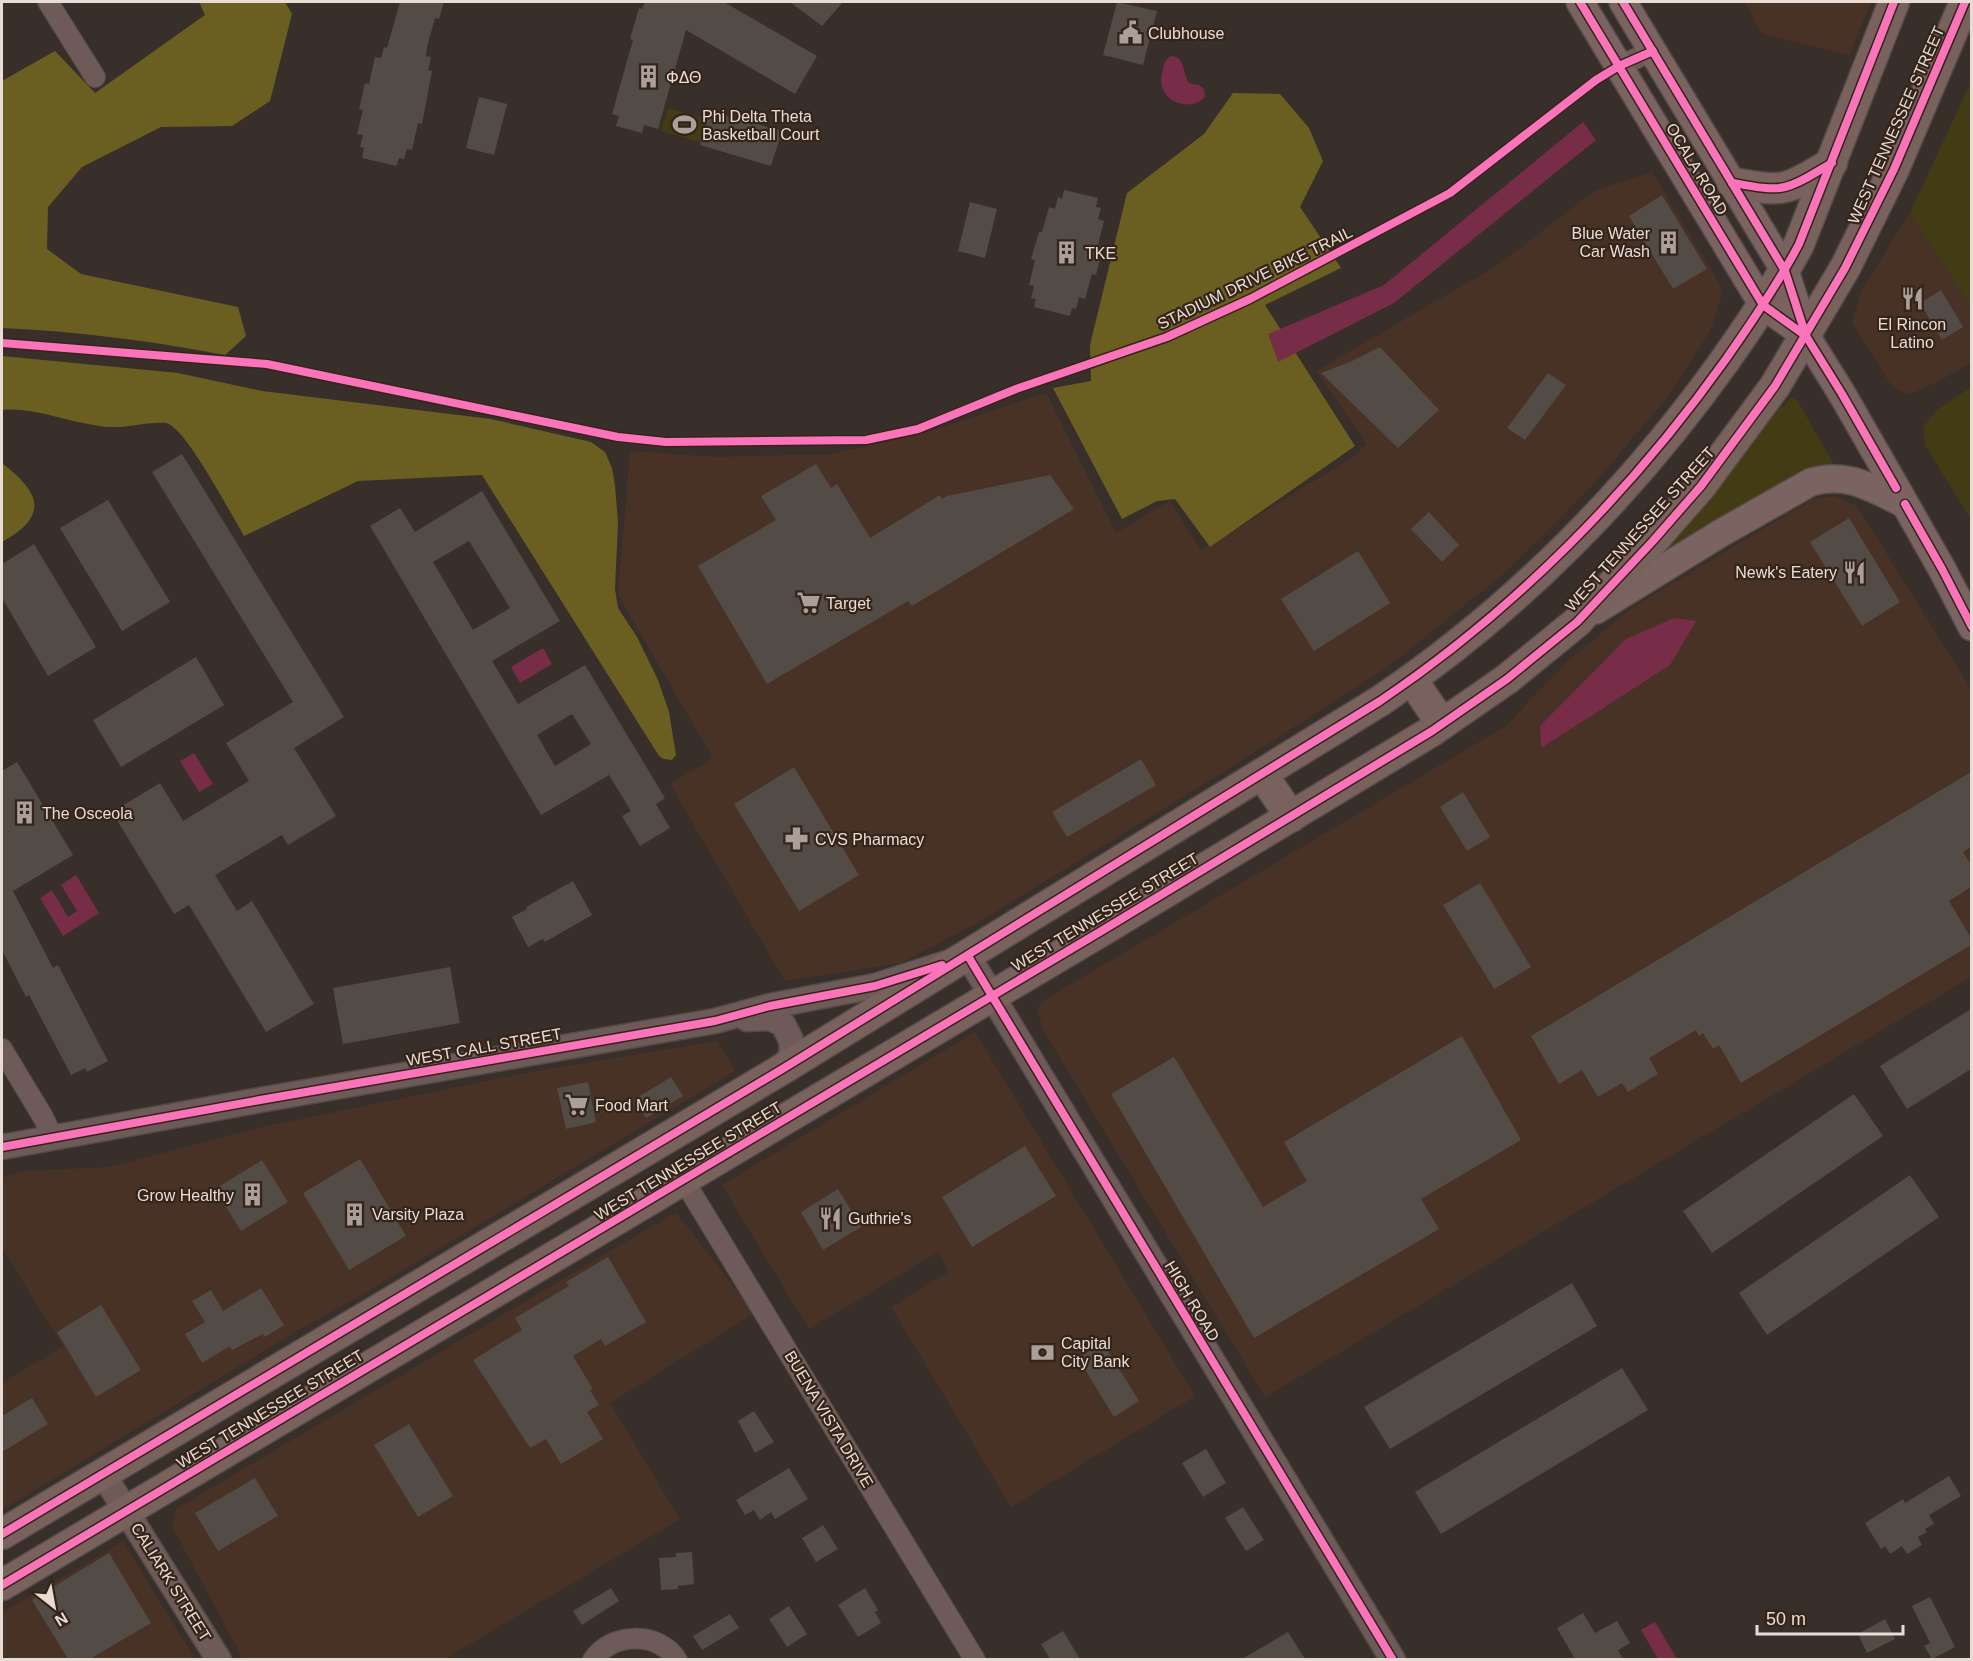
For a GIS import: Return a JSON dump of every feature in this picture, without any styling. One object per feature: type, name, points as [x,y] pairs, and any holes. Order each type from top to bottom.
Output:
[{"type":"main road","name":"OCALA ROAD","points":[[1580,2],[1763,305],[1806,336]]},
{"type":"main road","name":"OCALA ROAD","points":[[1623,2],[1785,271],[1806,336],[1842,394],[1942,569],[1971,627]]},
{"type":"main road","name":"WEST TENNESSEE STREET","points":[[2,1534],[968,956],[1412,680],[1497,613],[1556,558],[1621,491],[1707,386],[1763,305],[1799,244],[1894,2]]},
{"type":"main road","name":"WEST TENNESSEE STREET","points":[[2,1585],[1290,817],[1442,724],[1508,680],[1577,622],[1701,486],[1775,386],[1845,268],[1894,169],[1965,2]]},
{"type":"main road","points":[[1732,183],[1785,187],[1832,163]]},
{"type":"main road","points":[[1577,622],[1721,533],[1812,482],[1827,478],[1848,478],[1905,504]]},
{"type":"main road","name":"OCALA ROAD","points":[[1942,569],[1971,610]]},
{"type":"main road","points":[[1412,680],[1442,724]]},
{"type":"main road","points":[[1262,774],[1290,817]]},
{"type":"street","points":[[48,2],[95,77]]},
{"type":"street","points":[[1618,66],[1653,51]]},
{"type":"street","name":"HIGH ROAD","points":[[968,956],[1393,1659]]},
{"type":"street","name":"WEST CALL STREET","points":[[2,1147],[715,1021],[791,1002],[875,986],[968,956]]},
{"type":"street","name":"WEST CALL STREET","points":[[715,1021],[770,1018],[783,1024],[792,1052],[784,1068]]},
{"type":"street","points":[[2,1049],[53,1138]]},
{"type":"street","name":"BUENA VISTA DRIVE","points":[[683,1179],[975,1659]]},
{"type":"street","name":"CALIARK STREET","points":[[103,1474],[219,1659]]},
{"type":"street","points":[[592,1659],[614,1641],[631,1638],[659,1642],[677,1659]]},
{"type":"shaded area","points":[[199,2],[285,2],[292,14],[270,101],[232,126],[161,127],[82,167],[48,207],[47,249],[81,274],[238,307],[246,336],[225,355],[114,337],[2,328],[2,81],[55,51],[95,93],[205,15]]},
{"type":"shaded area","points":[[1744,2],[1871,2],[1849,55],[1763,34]]},
{"type":"shaded area","points":[[1171,56],[1181,62],[1189,83],[1199,85],[1204,89],[1205,96],[1200,101],[1194,104],[1178,102],[1170,99],[1164,92],[1161,84],[1162,73],[1166,61]]},
{"type":"shaded area","points":[[1971,82],[1972,307],[1910,213]]},
{"type":"shaded area","points":[[1233,93],[1280,94],[1309,128],[1323,161],[1300,207],[1341,268],[1265,305],[1355,446],[1210,547],[1175,499],[1157,501],[1122,519],[1053,388],[1091,381],[1090,345],[1127,193],[1204,134]]},
{"type":"shaded area","name":"Phi Delta Theta Basketball Court","points":[[668,108],[707,119],[700,142],[661,131]]},
{"type":"shaded area","points":[[1583,122],[1596,140],[1394,303],[1278,362],[1268,334],[1384,285]]},
{"type":"shaded area","points":[[1652,172],[1722,288],[1720,303],[1710,331],[1665,400],[1597,480],[1502,575],[1389,666],[1225,771],[979,922],[901,963],[785,981],[670,784],[713,758],[618,595],[630,451],[717,457],[831,454],[921,434],[1046,393],[1116,533],[1170,501],[1201,551],[1353,457],[1367,444],[1316,371],[1498,265],[1596,190]]},
{"type":"shaded area","name":"El Rincon Latino","points":[[1910,213],[1971,307],[1971,362],[1943,379],[1908,395],[1891,385],[1852,322],[1862,290]]},
{"type":"shaded area","points":[[2,356],[178,373],[262,391],[491,419],[591,442],[605,452],[612,468],[615,486],[618,522],[615,589],[618,608],[637,637],[658,680],[669,712],[676,755],[672,760],[659,756],[482,475],[358,481],[244,536],[196,455],[174,428],[166,423],[105,427],[24,410],[2,410]]},
{"type":"shaded area","points":[[1971,387],[1971,520],[1925,445],[1923,427],[1937,410]]},
{"type":"shaded area","points":[[1790,397],[1797,400],[1832,461],[1832,469],[1664,553],[1743,457],[1781,402],[1784,407]]},
{"type":"shaded area","points":[[2,463],[25,484],[34,504],[33,513],[28,522],[2,542]]},
{"type":"shaded area","points":[[1835,496],[1857,506],[1971,689],[1971,977],[1265,1397],[1045,1033],[1037,1011],[1041,1002],[1506,726],[1567,662],[1630,609],[1813,499]]},
{"type":"shaded area","points":[[1674,618],[1696,621],[1670,665],[1541,748],[1540,726],[1626,639]]},
{"type":"shaded area","points":[[543,648],[552,664],[520,683],[511,667]]},
{"type":"shaded area","points":[[194,753],[213,784],[199,792],[180,761]]},
{"type":"shaded area","points":[[76,875],[99,913],[63,936],[40,898],[52,890],[68,917],[77,911],[61,885]]},
{"type":"shaded area","points":[[975,1032],[1195,1396],[1011,1507],[891,1307],[949,1272],[938,1252],[809,1329],[722,1185]]},
{"type":"shaded area","points":[[717,1041],[735,1071],[358,1297],[295,1332],[2,1510],[2,1383],[63,1346],[2,1248],[2,1177],[26,1171],[110,1167],[257,1128],[531,1072]]},
{"type":"shaded area","points":[[676,1212],[754,1313],[610,1403],[680,1519],[445,1659],[243,1659],[172,1526],[176,1509]]},
{"type":"shaded area","points":[[123,1542],[195,1659],[2,1659],[2,1613]]},
{"type":"shaded area","points":[[1655,1622],[1677,1659],[1658,1659],[1641,1630]]},
{"type":"building","points":[[400,2],[444,2],[439,19],[435,18],[427,47],[426,56],[431,57],[428,70],[432,71],[422,124],[418,123],[412,150],[407,149],[404,159],[399,158],[396,166],[362,158],[364,148],[360,147],[363,135],[357,134],[363,110],[359,109],[365,83],[369,84],[375,57],[381,58],[384,47],[387,48]]},
{"type":"building","points":[[645,2],[724,2],[817,56],[795,94],[686,30],[658,129],[644,125],[642,133],[616,126],[619,116],[612,114],[633,40],[630,39],[639,8],[642,9]]},
{"type":"building","points":[[790,2],[843,2],[822,26]]},
{"type":"building","name":"Clubhouse","points":[[1117,2],[1157,11],[1143,65],[1103,55]]},
{"type":"building","points":[[479,97],[507,104],[494,155],[466,148]]},
{"type":"building","name":"ΦΔΘ","points":[[710,111],[782,131],[771,166],[700,145]]},
{"type":"building","name":"TKE","points":[[1064,190],[1098,198],[1096,207],[1101,208],[1098,219],[1104,221],[1098,245],[1103,246],[1096,275],[1092,274],[1085,299],[1079,297],[1076,309],[1072,308],[1070,316],[1034,307],[1036,299],[1031,298],[1034,286],[1029,285],[1035,260],[1031,259],[1039,232],[1042,232],[1049,207],[1055,209],[1058,197],[1062,199]]},
{"type":"building","name":"Blue Water Car Wash","points":[[1662,195],[1707,269],[1673,289],[1629,216]]},
{"type":"building","points":[[970,202],[997,209],[985,258],[958,251]]},
{"type":"building","points":[[1941,290],[1963,327],[1942,340],[1920,303]]},
{"type":"building","points":[[1380,347],[1439,410],[1398,448],[1321,373]]},
{"type":"building","points":[[1548,373],[1566,385],[1525,440],[1507,428]]},
{"type":"building","points":[[182,454],[344,717],[294,748],[336,816],[288,845],[282,835],[215,875],[237,911],[252,901],[314,1004],[266,1032],[189,905],[174,914],[112,812],[160,783],[183,821],[249,781],[226,743],[293,702],[152,472]]},
{"type":"building","points":[[816,464],[831,488],[837,484],[870,538],[940,495],[942,499],[947,496],[1050,475],[1074,509],[912,606],[908,601],[767,684],[698,566],[776,520],[761,496]]},
{"type":"building","points":[[482,491],[560,621],[492,661],[518,704],[585,665],[665,798],[656,804],[670,828],[640,846],[622,816],[631,811],[609,775],[541,815],[370,526],[400,508],[415,532]],"holes":[[[469,541],[510,608],[473,630],[433,562]],[[572,714],[591,744],[555,766],[537,735]]]},
{"type":"building","points":[[108,500],[170,602],[122,631],[60,528]]},
{"type":"building","points":[[1429,512],[1459,545],[1442,562],[1411,529]]},
{"type":"building","name":"Newk's Eatery","points":[[1849,518],[1900,602],[1862,626],[1810,542]]},
{"type":"building","points":[[34,544],[96,647],[48,676],[2,598],[2,564]]},
{"type":"building","points":[[1358,551],[1390,603],[1314,651],[1281,599]]},
{"type":"building","points":[[196,657],[224,705],[121,767],[93,720]]},
{"type":"building","points":[[1141,759],[1156,785],[1067,837],[1052,812]]},
{"type":"building","points":[[17,762],[73,855],[13,891],[53,968],[58,965],[108,1061],[87,1072],[85,1068],[71,1075],[29,995],[26,997],[2,950],[2,771]]},
{"type":"building","name":"CVS Pharmacy","points":[[794,767],[859,875],[799,911],[734,804]]},
{"type":"building","points":[[1971,772],[1971,847],[1963,852],[1971,865],[1971,887],[1949,901],[1971,938],[1971,945],[1741,1083],[1719,1045],[1713,1049],[1703,1033],[1699,1036],[1696,1030],[1649,1058],[1658,1074],[1628,1092],[1622,1083],[1598,1097],[1582,1070],[1559,1084],[1531,1036]]},
{"type":"building","points":[[1463,792],[1490,837],[1467,851],[1440,807]]},
{"type":"building","points":[[573,881],[592,915],[545,942],[543,939],[528,947],[512,917]]},
{"type":"building","points":[[1480,883],[1531,967],[1494,989],[1443,905]]},
{"type":"building","points":[[450,967],[460,1023],[343,1044],[333,988]]},
{"type":"building","points":[[1971,1009],[1971,1069],[1907,1109],[1880,1066]]},
{"type":"building","points":[[1462,1036],[1521,1140],[1421,1199],[1439,1229],[1254,1338],[1111,1094],[1174,1057],[1263,1207],[1307,1181],[1284,1142]]},
{"type":"building","points":[[671,1077],[683,1096],[646,1118],[635,1099]]},
{"type":"building","name":"Food Mart","points":[[588,1082],[596,1122],[566,1129],[557,1088]]},
{"type":"building","points":[[1854,1094],[1883,1136],[1712,1253],[1683,1211]]},
{"type":"building","points":[[1025,1146],[1056,1196],[972,1247],[942,1197]]},
{"type":"building","name":"Varsity Plaza","points":[[360,1159],[406,1236],[349,1270],[303,1193]]},
{"type":"building","name":"Grow Healthy","points":[[262,1160],[288,1202],[241,1231],[215,1189]]},
{"type":"building","points":[[1910,1175],[1939,1217],[1767,1335],[1739,1293]]},
{"type":"building","points":[[838,1189],[861,1227],[823,1250],[801,1212]]},
{"type":"building","points":[[608,1257],[646,1322],[605,1346],[601,1339],[573,1356],[593,1389],[590,1390],[599,1405],[587,1412],[603,1439],[561,1464],[546,1439],[530,1448],[473,1360],[522,1330],[515,1318],[569,1286],[566,1282]]},
{"type":"building","points":[[1572,1283],[1597,1326],[1390,1449],[1364,1407]]},
{"type":"building","points":[[261,1288],[284,1325],[265,1337],[263,1334],[232,1350],[230,1346],[202,1363],[185,1334],[205,1322],[192,1301],[211,1290],[223,1311]]},
{"type":"building","points":[[101,1305],[141,1370],[96,1397],[57,1332]]},
{"type":"building","points":[[1103,1343],[1139,1401],[1114,1417],[1078,1358]]},
{"type":"building","points":[[1622,1368],[1648,1410],[1441,1534],[1415,1492]]},
{"type":"building","points":[[32,1398],[48,1424],[2,1452],[2,1416]]},
{"type":"building","points":[[754,1411],[774,1442],[755,1453],[738,1421]]},
{"type":"building","points":[[409,1424],[453,1496],[418,1517],[374,1445]]},
{"type":"building","points":[[1206,1449],[1226,1483],[1203,1497],[1182,1463]]},
{"type":"building","points":[[789,1468],[808,1499],[775,1519],[771,1512],[760,1520],[754,1510],[745,1515],[736,1500]]},
{"type":"building","points":[[1949,1476],[1961,1496],[1929,1515],[1934,1524],[1918,1537],[1922,1545],[1907,1554],[1902,1546],[1890,1554],[1885,1546],[1881,1549],[1865,1523],[1903,1499],[1905,1503]]},
{"type":"building","points":[[255,1478],[278,1516],[218,1551],[195,1513]]},
{"type":"building","points":[[1243,1507],[1264,1540],[1246,1551],[1225,1518]]},
{"type":"building","points":[[823,1525],[838,1549],[816,1562],[802,1538]]},
{"type":"building","points":[[692,1552],[694,1584],[678,1586],[678,1589],[661,1590],[659,1558],[676,1557],[676,1553]]},
{"type":"building","points":[[109,1553],[151,1623],[90,1659],[68,1659],[32,1600]]},
{"type":"building","points":[[611,1588],[619,1601],[582,1625],[573,1611]]},
{"type":"building","points":[[865,1588],[878,1610],[875,1612],[881,1623],[858,1637],[838,1605]]},
{"type":"building","points":[[1930,1597],[1955,1647],[1932,1659],[1924,1646],[1930,1643],[1912,1606]]},
{"type":"building","points":[[789,1606],[807,1634],[787,1647],[769,1619]]},
{"type":"building","points":[[1583,1613],[1595,1633],[1617,1621],[1630,1643],[1618,1650],[1623,1659],[1575,1659],[1557,1628]]},
{"type":"building","points":[[730,1614],[739,1628],[702,1650],[693,1636]]},
{"type":"building","points":[[1885,1619],[1895,1639],[1867,1653],[1858,1634]]},
{"type":"building","points":[[1063,1631],[1080,1659],[1050,1659],[1041,1644]]},
{"type":"building","points":[[1288,1632],[1305,1659],[1242,1659]]},
{"type":"cycle path","points":[[1580,2],[1763,305],[1806,336]]},
{"type":"cycle path","points":[[1623,2],[1785,271],[1806,336],[1896,488]]},
{"type":"cycle path","points":[[2,1534],[784,1068],[1380,701],[1430,666],[1478,628],[1524,588],[1611,501],[1690,408],[1755,317],[1799,244],[1894,2]]},
{"type":"cycle path","points":[[2,1585],[1103,930],[1432,731],[1507,679],[1577,622],[1652,542],[1701,486],[1775,386],[1845,268],[1894,169],[1965,2]]},
{"type":"cycle path","name":"STADIUM DRIVE BIKE TRAIL","points":[[2,343],[267,364],[618,437],[666,442],[866,440],[918,429],[1016,389],[1167,337],[1250,299],[1450,193],[1596,80],[1619,66],[1653,51]]},
{"type":"cycle path","points":[[1732,183],[1765,188],[1785,187],[1803,180],[1832,163]]},
{"type":"cycle path","points":[[1905,504],[1972,627]]},
{"type":"cycle path","points":[[968,956],[1393,1660]]},
{"type":"cycle path","points":[[2,1147],[715,1021],[770,1006],[875,986],[942,965]]},
{"type":"place","name":"Clubhouse","points":[[1130,33]]},
{"type":"place","name":"ΦΔΘ","points":[[648,77]]},
{"type":"place","name":"Phi Delta Theta Basketball Court","points":[[684,125]]},
{"type":"place","name":"Blue Water Car Wash","points":[[1668,242]]},
{"type":"place","name":"TKE","points":[[1067,253]]},
{"type":"place","name":"El Rincon Latino","points":[[1912,299]]},
{"type":"place","name":"Newk's Eatery","points":[[1855,572]]},
{"type":"place","name":"Target","points":[[808,603]]},
{"type":"place","name":"The Osceola","points":[[24,813]]},
{"type":"place","name":"CVS Pharmacy","points":[[797,839]]},
{"type":"place","name":"Food Mart","points":[[577,1105]]},
{"type":"place","name":"Grow Healthy","points":[[252,1195]]},
{"type":"place","name":"Varsity Plaza","points":[[354,1214]]},
{"type":"place","name":"Guthrie's","points":[[830,1218]]},
{"type":"place","name":"Capital City Bank","points":[[1043,1352]]}]
